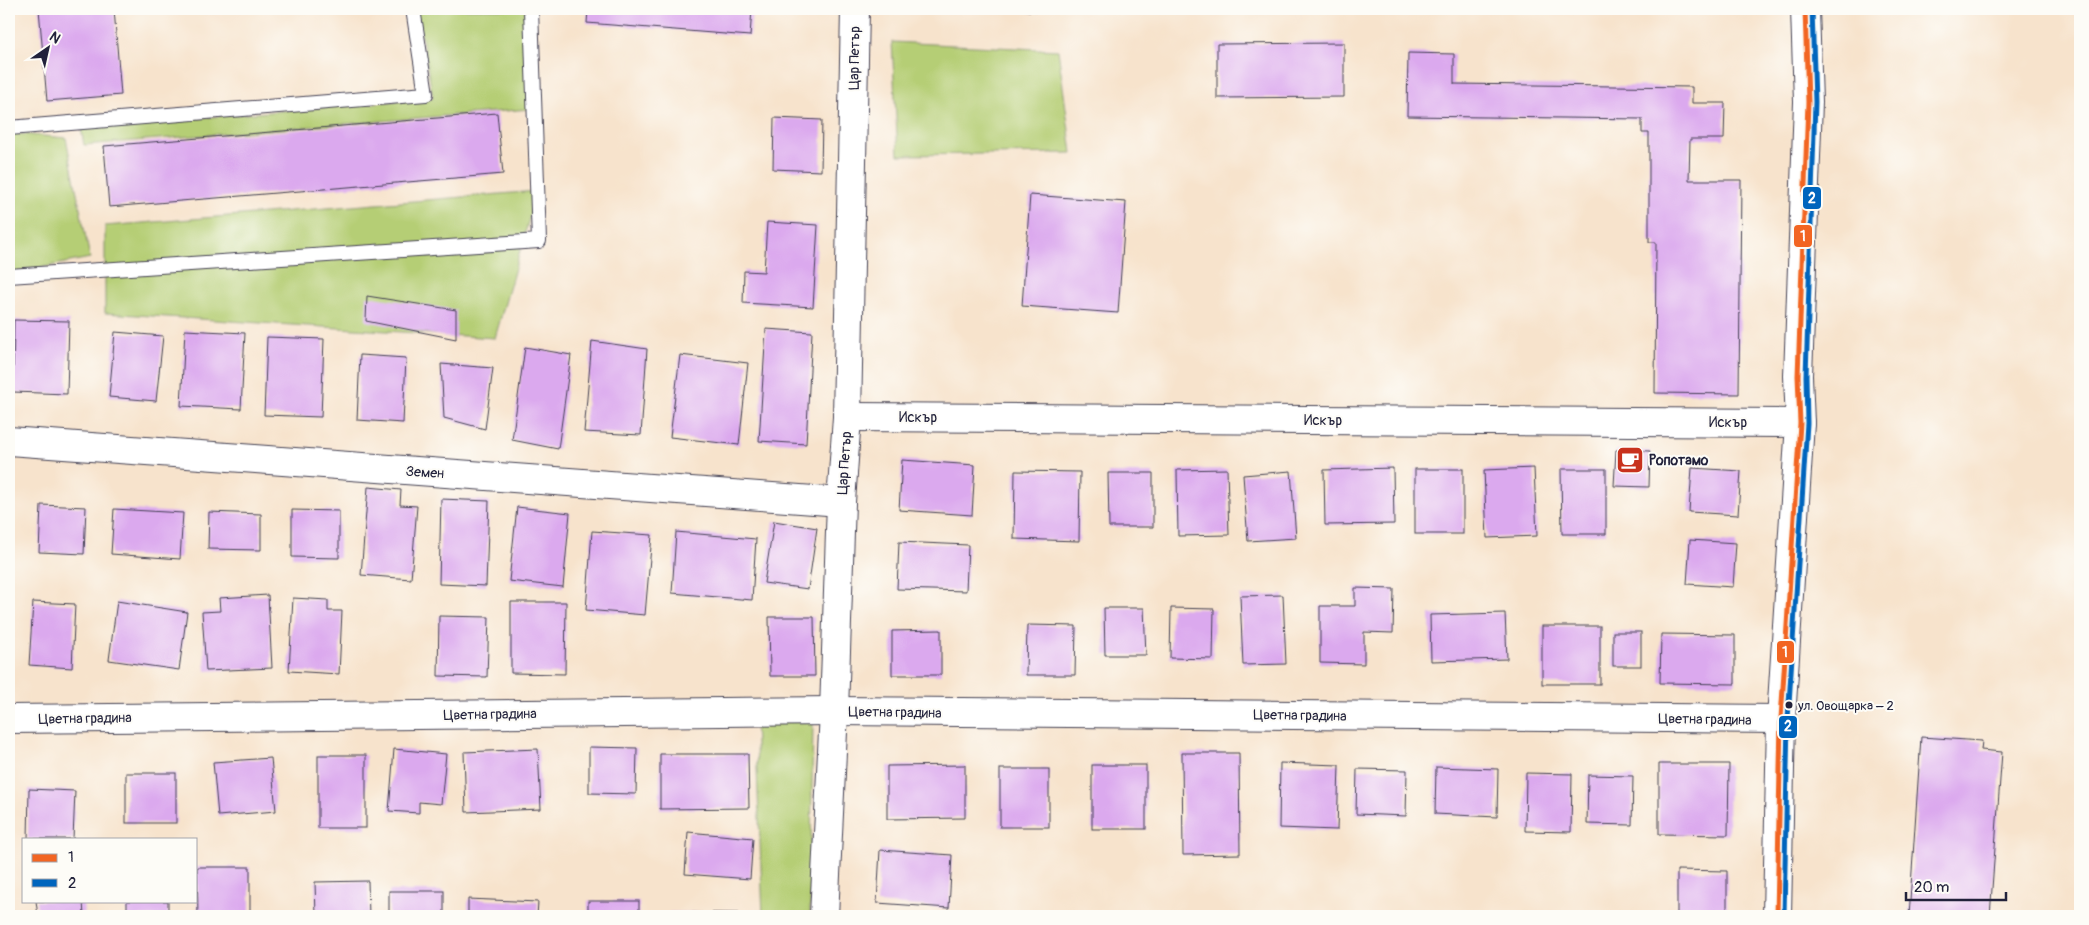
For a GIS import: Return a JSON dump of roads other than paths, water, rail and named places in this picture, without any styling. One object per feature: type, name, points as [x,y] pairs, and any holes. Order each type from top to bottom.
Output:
[{"type":"street","name":"Цар Петър","points":[[824,916],[834,711],[841,502],[847,417],[855,9]]},
{"type":"street","points":[[1777,916],[1781,720],[1800,423],[1798,376],[1808,102],[1805,9]]},
{"type":"street","name":"Искър","points":[[847,417],[1800,423]]},
{"type":"street","name":"Земен","points":[[9,441],[841,502]]},
{"type":"street","name":"Цветна градина","points":[[9,719],[834,711],[1781,720]]},
{"type":"lane","points":[[9,128],[426,94],[413,9]]},
{"type":"lane","points":[[9,276],[539,241],[531,9]]},
{"type":"place","name":"Ропотамо","points":[[1630,460]]},
{"type":"place","name":"ул. Овощарка – 2","points":[[1789,705]]}]
